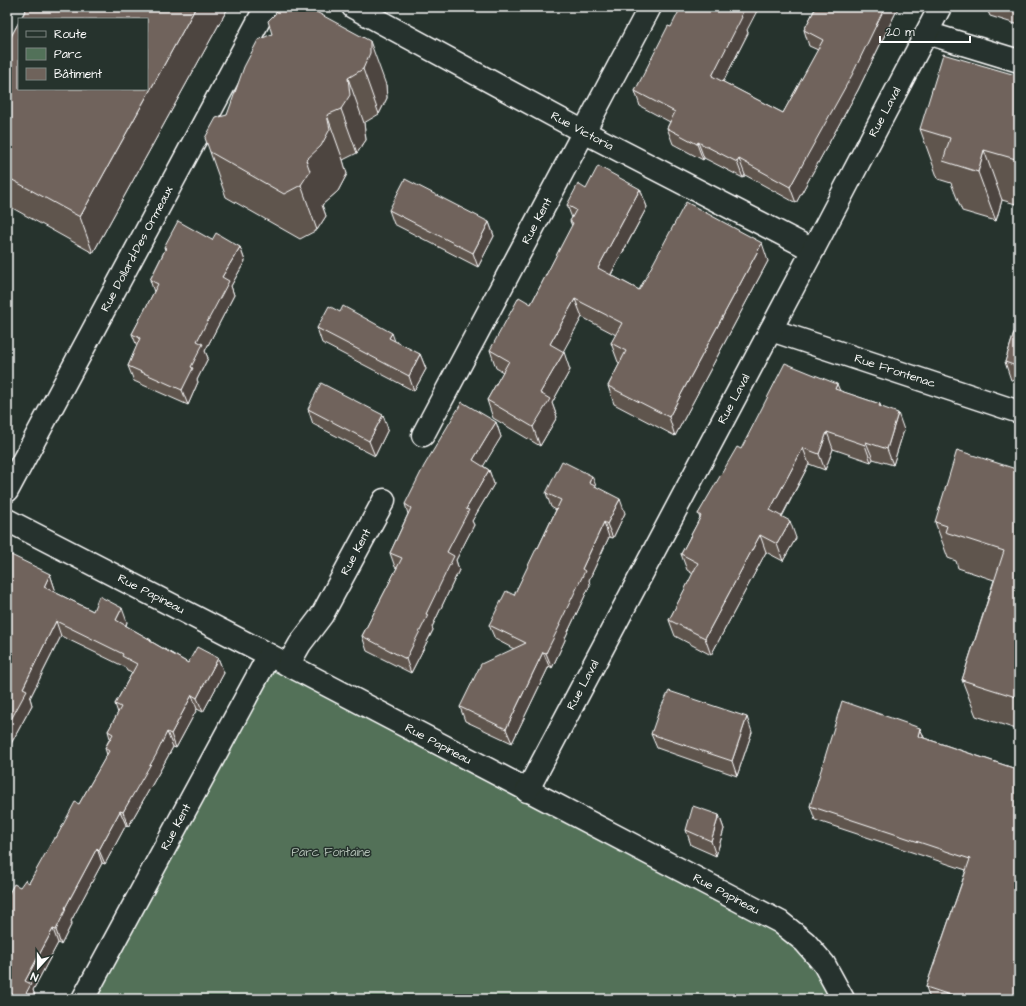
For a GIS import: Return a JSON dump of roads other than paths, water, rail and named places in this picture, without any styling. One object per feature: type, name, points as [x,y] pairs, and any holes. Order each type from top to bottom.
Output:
[{"type":"street","name":"Rue Dollard-Des Ormeaux","points":[[7,491],[266,7]]},
{"type":"street","name":"Rue Victoria","points":[[353,7],[584,132],[813,250]]},
{"type":"street","name":"Rue Kent","points":[[423,435],[650,7]]},
{"type":"street","name":"Rue Laval","points":[[527,790],[771,330],[940,7]]},
{"type":"street","points":[[927,33],[1019,61]]},
{"type":"street","name":"Rue Frontenac","points":[[771,330],[1019,412]]},
{"type":"street","name":"Rue Kent","points":[[83,999],[279,660],[300,644],[322,615],[384,500]]},
{"type":"street","name":"Rue Papineau","points":[[7,520],[279,660],[780,922],[805,942],[824,964],[843,999]]},
{"type":"park label","name":"Parc Fontaine","points":[[331,852]]}]
